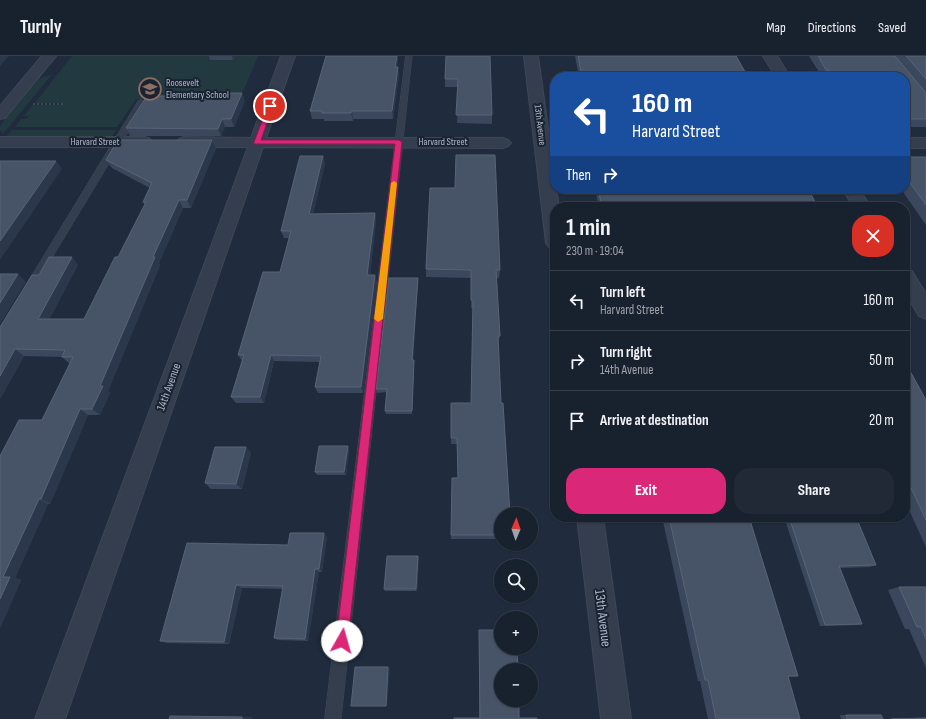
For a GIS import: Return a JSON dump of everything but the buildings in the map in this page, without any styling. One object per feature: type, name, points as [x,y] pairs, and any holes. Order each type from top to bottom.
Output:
[{"type":"street","points":[[0,115],[50,56]]},
{"type":"street","name":"14th Avenue","points":[[50,719],[288,56]]},
{"type":"street","name":"13th Avenue","points":[[531,56],[549,142],[550,159]]},
{"type":"street","points":[[770,56],[780,72]]},
{"type":"street","name":"Harvard Street","points":[[0,142],[156,142]]},
{"type":"street","name":"Harvard Street","points":[[172,142],[502,143]]},
{"type":"street","points":[[910,143],[926,143]]},
{"type":"street","points":[[910,284],[926,311]]},
{"type":"street","name":"13th Avenue","points":[[591,522],[616,719]]},
{"type":"lane","points":[[333,719],[409,56]]},
{"type":"lane","points":[[25,295],[142,102]]},
{"type":"path","points":[[31,104],[65,104]]},
{"type":"green space","name":"Roosevelt Elementary School","points":[[72,56],[212,56],[211,60],[233,60],[235,56],[258,56],[240,99],[136,99],[117,127],[15,127],[21,119],[26,119],[29,116],[24,116],[33,105],[60,105],[61,103],[35,103]]},
{"type":"green space","points":[[52,74],[3,134],[0,130],[0,126],[39,79]]},
{"type":"green space","points":[[12,130],[116,130],[112,136],[7,136]]},
{"type":"slow traffic","points":[[378,319],[394,183]]},
{"type":"place","name":"Roosevelt Elementary School","points":[[150,89]]},
{"type":"route","points":[[270,106],[257,142],[399,142],[342,641]]}]
